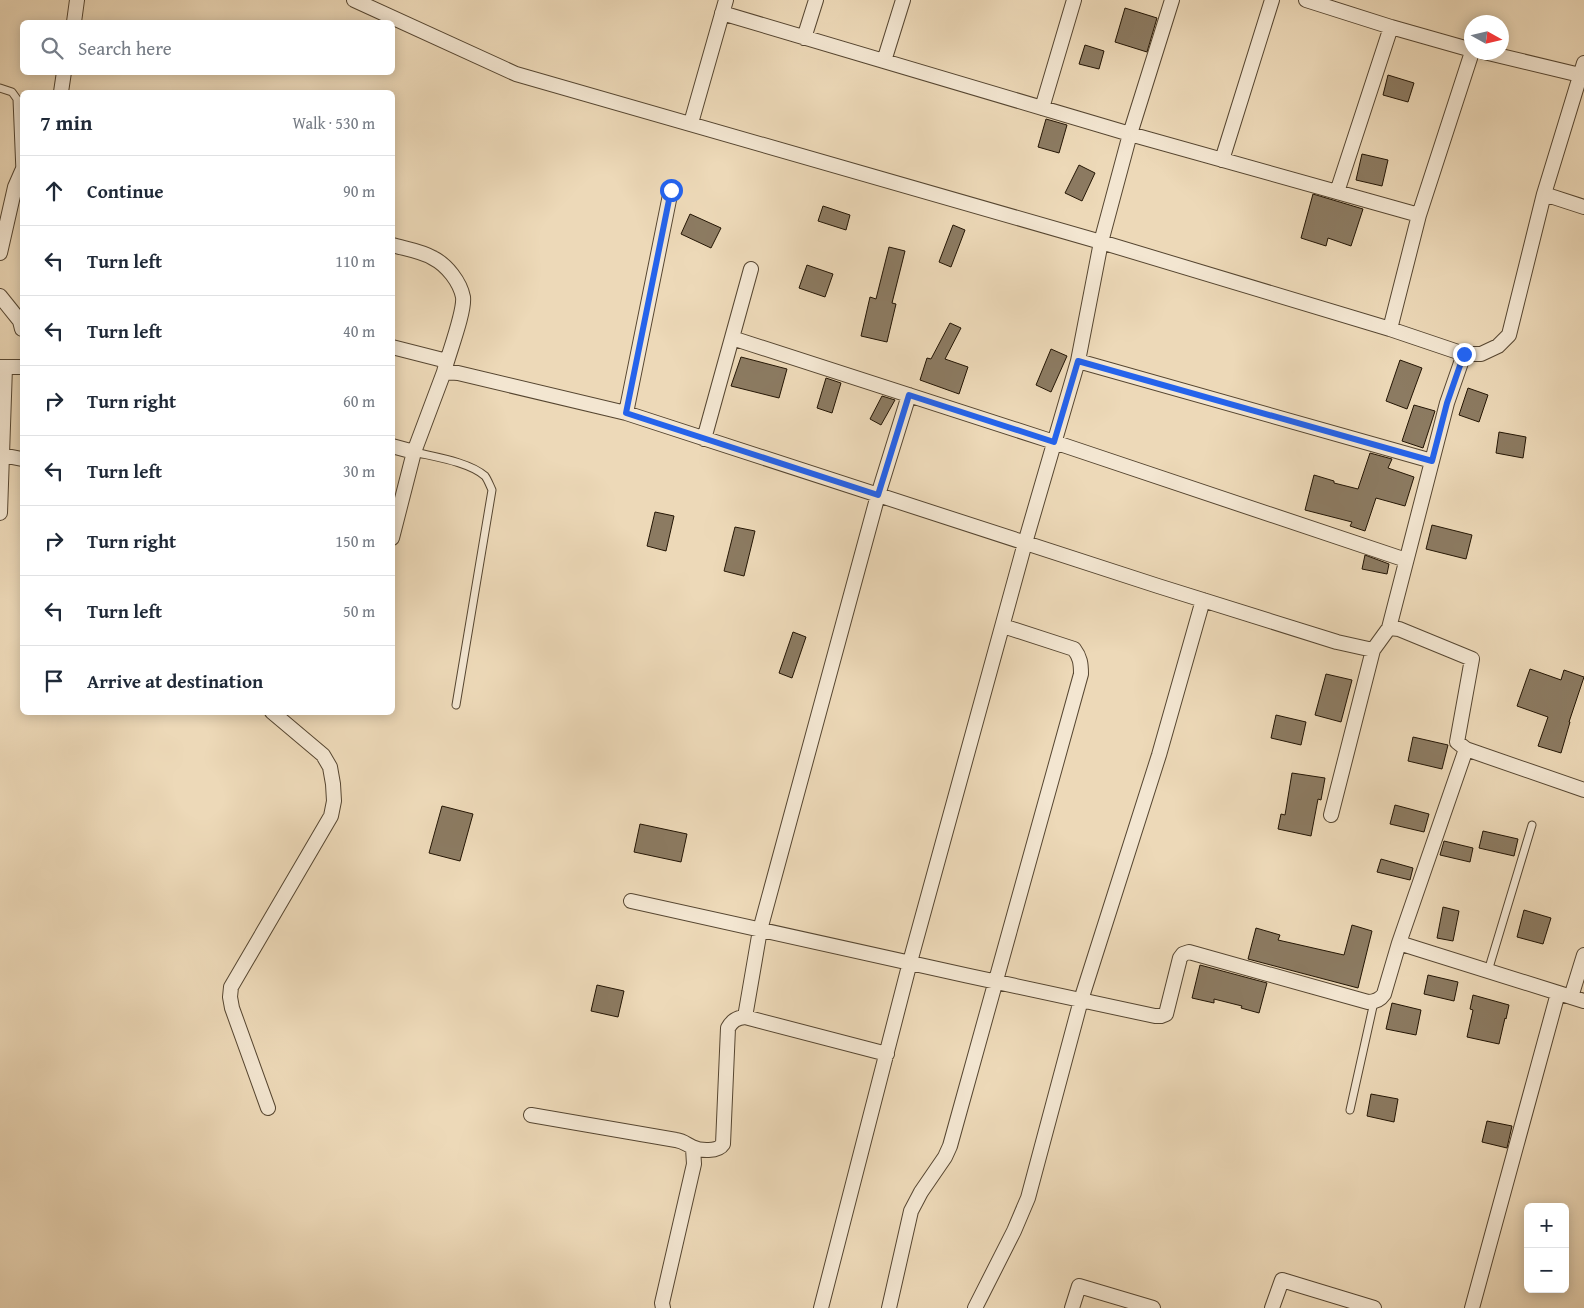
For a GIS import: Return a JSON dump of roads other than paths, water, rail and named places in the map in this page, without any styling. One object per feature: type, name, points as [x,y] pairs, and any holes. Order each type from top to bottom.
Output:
[{"type":"street","points":[[74,20],[77,0]]},
{"type":"street","points":[[354,0],[516,74],[1101,242],[1390,329],[1464,354],[1481,354],[1498,346],[1509,335],[1544,194],[1577,107],[1582,69],[1509,56]]},
{"type":"street","points":[[804,38],[816,0]]},
{"type":"street","points":[[884,61],[903,0]]},
{"type":"street","points":[[1042,108],[1074,0]]},
{"type":"street","points":[[821,1308],[910,962],[1078,361],[1101,242],[1130,134],[1172,0]]},
{"type":"street","points":[[1222,160],[1272,0]]},
{"type":"street","points":[[1306,0],[1464,49]]},
{"type":"street","points":[[691,123],[724,7],[804,38],[1130,134],[1419,215]]},
{"type":"street","points":[[1337,192],[1391,27]]},
{"type":"street","points":[[1390,329],[1419,215],[1469,60]]},
{"type":"street","points":[[61,90],[64,75]]},
{"type":"street","points":[[0,253],[15,187],[20,175]]},
{"type":"street","points":[[626,413],[671,190]]},
{"type":"street","points":[[1544,194],[1584,206]]},
{"type":"street","points":[[395,246],[435,258],[445,266],[458,283],[463,298],[461,313],[445,367],[414,452],[395,526]]},
{"type":"street","points":[[704,438],[751,269]]},
{"type":"street","points":[[0,296],[20,321]]},
{"type":"street","points":[[732,338],[1054,442],[1406,560]]},
{"type":"street","points":[[395,348],[458,373],[626,413],[1203,600],[1336,642],[1373,650]]},
{"type":"street","points":[[1331,816],[1373,650],[1389,628],[1447,403],[1464,354]]},
{"type":"street","points":[[1078,361],[1432,461]]},
{"type":"street","points":[[0,513],[2,367],[20,367]]},
{"type":"street","points":[[745,1017],[760,930],[878,495],[909,395]]},
{"type":"street","points":[[2,447],[20,457]]},
{"type":"street","points":[[395,447],[414,452]]},
{"type":"street","points":[[975,1308],[1014,1232],[1028,1198],[1081,1000],[1159,755],[1203,600]]},
{"type":"street","points":[[889,1308],[911,1211],[950,1146],[1081,674],[1081,664],[1074,649],[1003,626]]},
{"type":"street","points":[[1389,628],[1399,629],[1472,659],[1457,742],[1466,749],[1584,790]]},
{"type":"street","points":[[268,1108],[232,1008],[231,987],[331,816],[334,801],[330,767],[323,755],[276,715]]},
{"type":"street","points":[[631,901],[910,962],[994,983],[1161,1016],[1166,1014],[1168,1009],[1180,958],[1183,954],[1189,952],[1368,1002],[1374,1002],[1384,994],[1399,943],[1466,749]]},
{"type":"street","points":[[1399,943],[1571,997]]},
{"type":"street","points":[[1472,1308],[1584,955]]},
{"type":"street","points":[[531,1115],[676,1140],[685,1142],[693,1148],[717,1150],[723,1144],[728,1028],[731,1022],[738,1018],[745,1017],[887,1054]]},
{"type":"street","points":[[663,1308],[662,1303],[694,1164],[693,1148]]},
{"type":"street","points":[[1272,1308],[1282,1280],[1374,1308]]},
{"type":"street","points":[[1072,1308],[1079,1286],[1153,1308]]},
{"type":"lane","points":[[0,88],[12,92],[17,99],[20,154]]},
{"type":"lane","points":[[414,452],[477,470],[486,478],[492,490],[456,705]]},
{"type":"lane","points":[[1488,971],[1532,825]]},
{"type":"lane","points":[[1350,1110],[1374,1002]]}]
